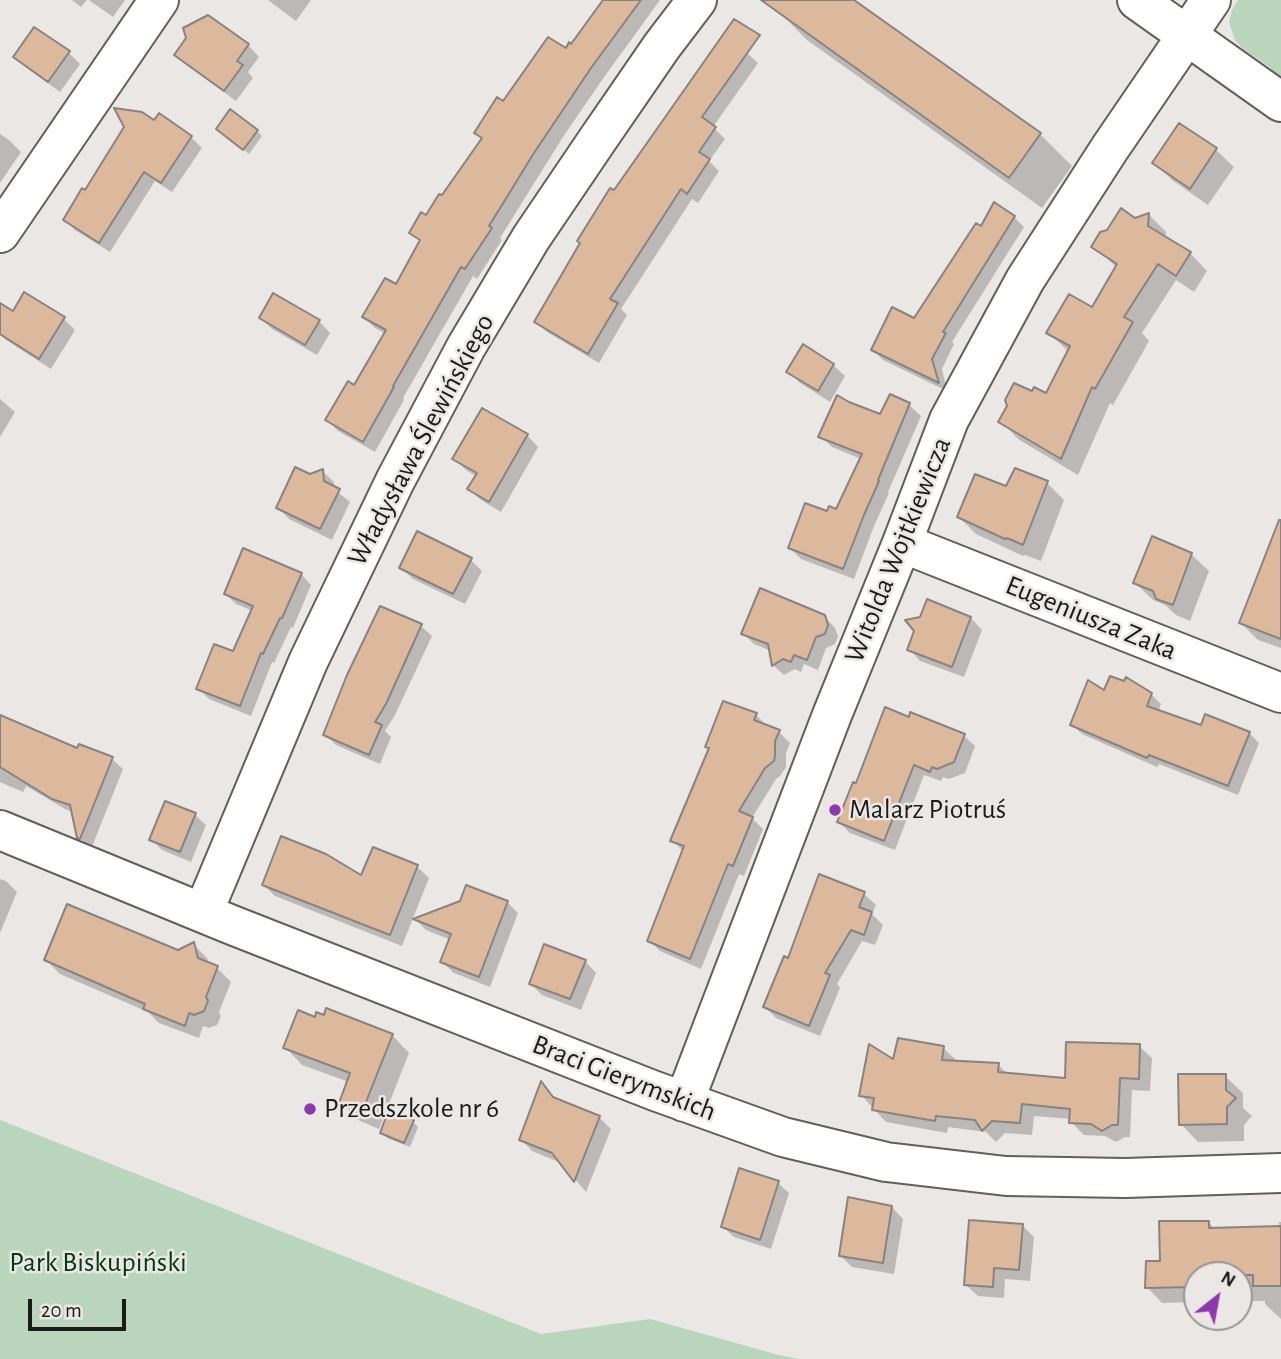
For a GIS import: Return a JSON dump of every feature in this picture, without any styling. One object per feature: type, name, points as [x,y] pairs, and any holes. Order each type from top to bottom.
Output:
[{"type":"street","points":[[0,233],[159,0]]},
{"type":"street","name":"Władysława Ślewińskiego","points":[[203,913],[308,662],[396,481],[466,347],[546,216],[662,46],[697,0]]},
{"type":"street","points":[[1137,0],[1281,102]]},
{"type":"street","name":"Witolda Wojtkiewicza","points":[[684,1102],[832,715],[949,420],[1025,280],[1110,148],[1212,0]]},
{"type":"street","name":"Eugeniusza Zaka","points":[[902,543],[1281,693]]},
{"type":"street","name":"Braci Gierymskich","points":[[0,830],[203,913],[684,1102],[783,1137],[886,1162],[1006,1176],[1125,1178],[1281,1173]]},
{"type":"green space","points":[[1238,0],[1281,0],[1281,83],[1267,75],[1271,68],[1243,49],[1235,40],[1229,22]]},
{"type":"green space","name":"Park Biskupiński","points":[[0,1120],[541,1334],[650,1319],[799,1359],[0,1359]]},
{"type":"building","points":[[603,0],[641,0],[534,153],[489,226],[492,228],[465,269],[461,267],[363,442],[325,420],[348,381],[354,385],[386,330],[362,317],[385,278],[396,284],[420,240],[409,233],[421,212],[426,215],[482,138],[474,133],[497,97],[503,101],[548,37],[566,48],[569,42],[571,44]]},
{"type":"building","points":[[761,0],[854,0],[1041,133],[1009,178]]},
{"type":"building","points":[[208,15],[249,44],[237,61],[243,65],[224,91],[174,55],[186,38],[183,28]]},
{"type":"building","points":[[734,19],[760,35],[702,117],[716,127],[699,152],[710,159],[687,194],[681,189],[610,299],[618,303],[588,354],[534,322],[580,243],[577,241],[610,188],[614,190]]},
{"type":"building","points":[[34,27],[70,51],[48,82],[13,57]]},
{"type":"building","points":[[114,108],[142,112],[154,120],[159,113],[192,136],[161,183],[144,172],[99,243],[63,220],[124,127]]},
{"type":"building","points":[[230,109],[258,130],[243,150],[216,129]]},
{"type":"building","points":[[1179,123],[1217,148],[1190,189],[1152,163]]},
{"type":"building","points":[[994,202],[1015,216],[943,332],[946,333],[932,359],[939,383],[871,350],[892,307],[914,318],[976,223],[981,226]]},
{"type":"building","points":[[1121,208],[1135,218],[1149,213],[1148,226],[1191,252],[1176,276],[1158,264],[1124,317],[1133,322],[1095,389],[1092,387],[1061,459],[998,422],[1007,406],[1005,400],[1014,383],[1032,391],[1034,387],[1046,393],[1070,346],[1046,333],[1069,294],[1092,307],[1117,264],[1091,247],[1100,232],[1107,230]]},
{"type":"building","points":[[24,292],[65,317],[39,359],[0,334],[0,303],[13,311]]},
{"type":"building","points":[[273,293],[320,320],[305,345],[259,318]]},
{"type":"building","points":[[803,344],[834,364],[818,391],[786,372]]},
{"type":"building","points":[[890,394],[910,403],[843,569],[788,548],[805,503],[827,511],[829,506],[836,509],[862,454],[818,437],[837,395],[880,414]]},
{"type":"building","points":[[482,408],[528,434],[489,502],[467,489],[477,473],[452,459]]},
{"type":"building","points":[[295,467],[310,474],[323,469],[324,481],[340,489],[320,529],[276,508]]},
{"type":"building","points":[[1015,468],[1048,481],[1023,545],[957,517],[975,474],[1006,486]]},
{"type":"building","points":[[1281,520],[1281,639],[1239,623]]},
{"type":"building","points":[[417,531],[472,558],[453,594],[399,568]]},
{"type":"building","points":[[1152,536],[1192,553],[1173,605],[1156,599],[1153,591],[1133,583]]},
{"type":"building","points":[[243,548],[302,573],[282,618],[263,654],[261,653],[240,706],[196,689],[214,644],[233,651],[253,606],[224,594]]},
{"type":"building","points":[[760,588],[825,615],[828,625],[825,634],[816,637],[807,660],[794,655],[791,662],[783,659],[772,666],[768,644],[741,634]]},
{"type":"building","points":[[927,599],[971,617],[952,667],[907,650],[914,631],[905,620],[920,617]]},
{"type":"building","points":[[380,606],[422,624],[386,704],[375,722],[382,725],[369,755],[323,735],[347,675]]},
{"type":"building","points":[[1110,676],[1124,681],[1126,677],[1152,693],[1147,706],[1201,725],[1205,714],[1250,732],[1228,786],[1149,755],[1147,758],[1070,725],[1088,680],[1104,690]]},
{"type":"building","points":[[723,701],[757,713],[754,720],[780,730],[775,741],[774,761],[765,768],[739,811],[753,817],[733,866],[728,864],[690,959],[647,941],[684,846],[670,841],[709,748],[705,747]]},
{"type":"building","points":[[885,707],[909,717],[910,712],[965,734],[954,762],[937,769],[932,767],[930,772],[914,765],[884,841],[837,822],[853,782],[856,783]]},
{"type":"building","points":[[0,715],[77,748],[79,744],[113,757],[80,839],[77,838],[70,805],[52,799],[0,767]]},
{"type":"building","points":[[165,801],[196,813],[180,852],[149,840]]},
{"type":"building","points":[[281,836],[326,854],[361,875],[373,847],[418,865],[390,935],[262,885]]},
{"type":"building","points":[[819,874],[865,892],[859,907],[872,912],[864,935],[851,930],[825,973],[830,975],[809,1026],[763,1007],[784,956],[788,958]]},
{"type":"building","points":[[466,885],[508,901],[479,977],[440,962],[451,934],[413,919],[460,901]]},
{"type":"building","points":[[67,904],[178,950],[194,942],[198,958],[218,966],[206,997],[208,1001],[204,1011],[194,1015],[189,1013],[185,1026],[143,1009],[145,1004],[44,960]]},
{"type":"building","points":[[544,944],[586,960],[570,999],[529,984]]},
{"type":"building","points":[[326,1008],[393,1034],[362,1112],[339,1103],[350,1073],[283,1048],[298,1010],[315,1017],[316,1012],[324,1015]]},
{"type":"building","points":[[898,1038],[944,1046],[942,1060],[999,1063],[998,1072],[1065,1078],[1066,1042],[1140,1044],[1139,1079],[1120,1078],[1118,1125],[1112,1125],[1102,1131],[1091,1124],[1069,1123],[1070,1109],[1022,1104],[1020,1123],[992,1121],[982,1131],[975,1120],[936,1116],[935,1121],[872,1110],[874,1098],[859,1096],[869,1044],[893,1059]]},
{"type":"building","points":[[1178,1074],[1226,1074],[1226,1090],[1236,1098],[1227,1107],[1227,1124],[1179,1125]]},
{"type":"building","points":[[541,1081],[553,1097],[600,1116],[574,1182],[552,1153],[519,1140]]},
{"type":"building","points":[[389,1109],[414,1120],[404,1143],[380,1133]]},
{"type":"building","points":[[739,1168],[779,1181],[760,1240],[721,1227]]},
{"type":"building","points":[[848,1197],[892,1206],[883,1263],[839,1256]]},
{"type":"building","points":[[969,1220],[1023,1224],[1019,1270],[994,1268],[993,1287],[964,1285]]},
{"type":"building","points":[[1159,1221],[1209,1221],[1209,1228],[1281,1226],[1281,1286],[1253,1286],[1253,1261],[1183,1261],[1183,1287],[1145,1288],[1146,1261],[1160,1261]]},
{"type":"place","name":"Malarz Piotruś","points":[[835,810]]},
{"type":"place","name":"Przedszkole nr 6","points":[[310,1109]]}]
